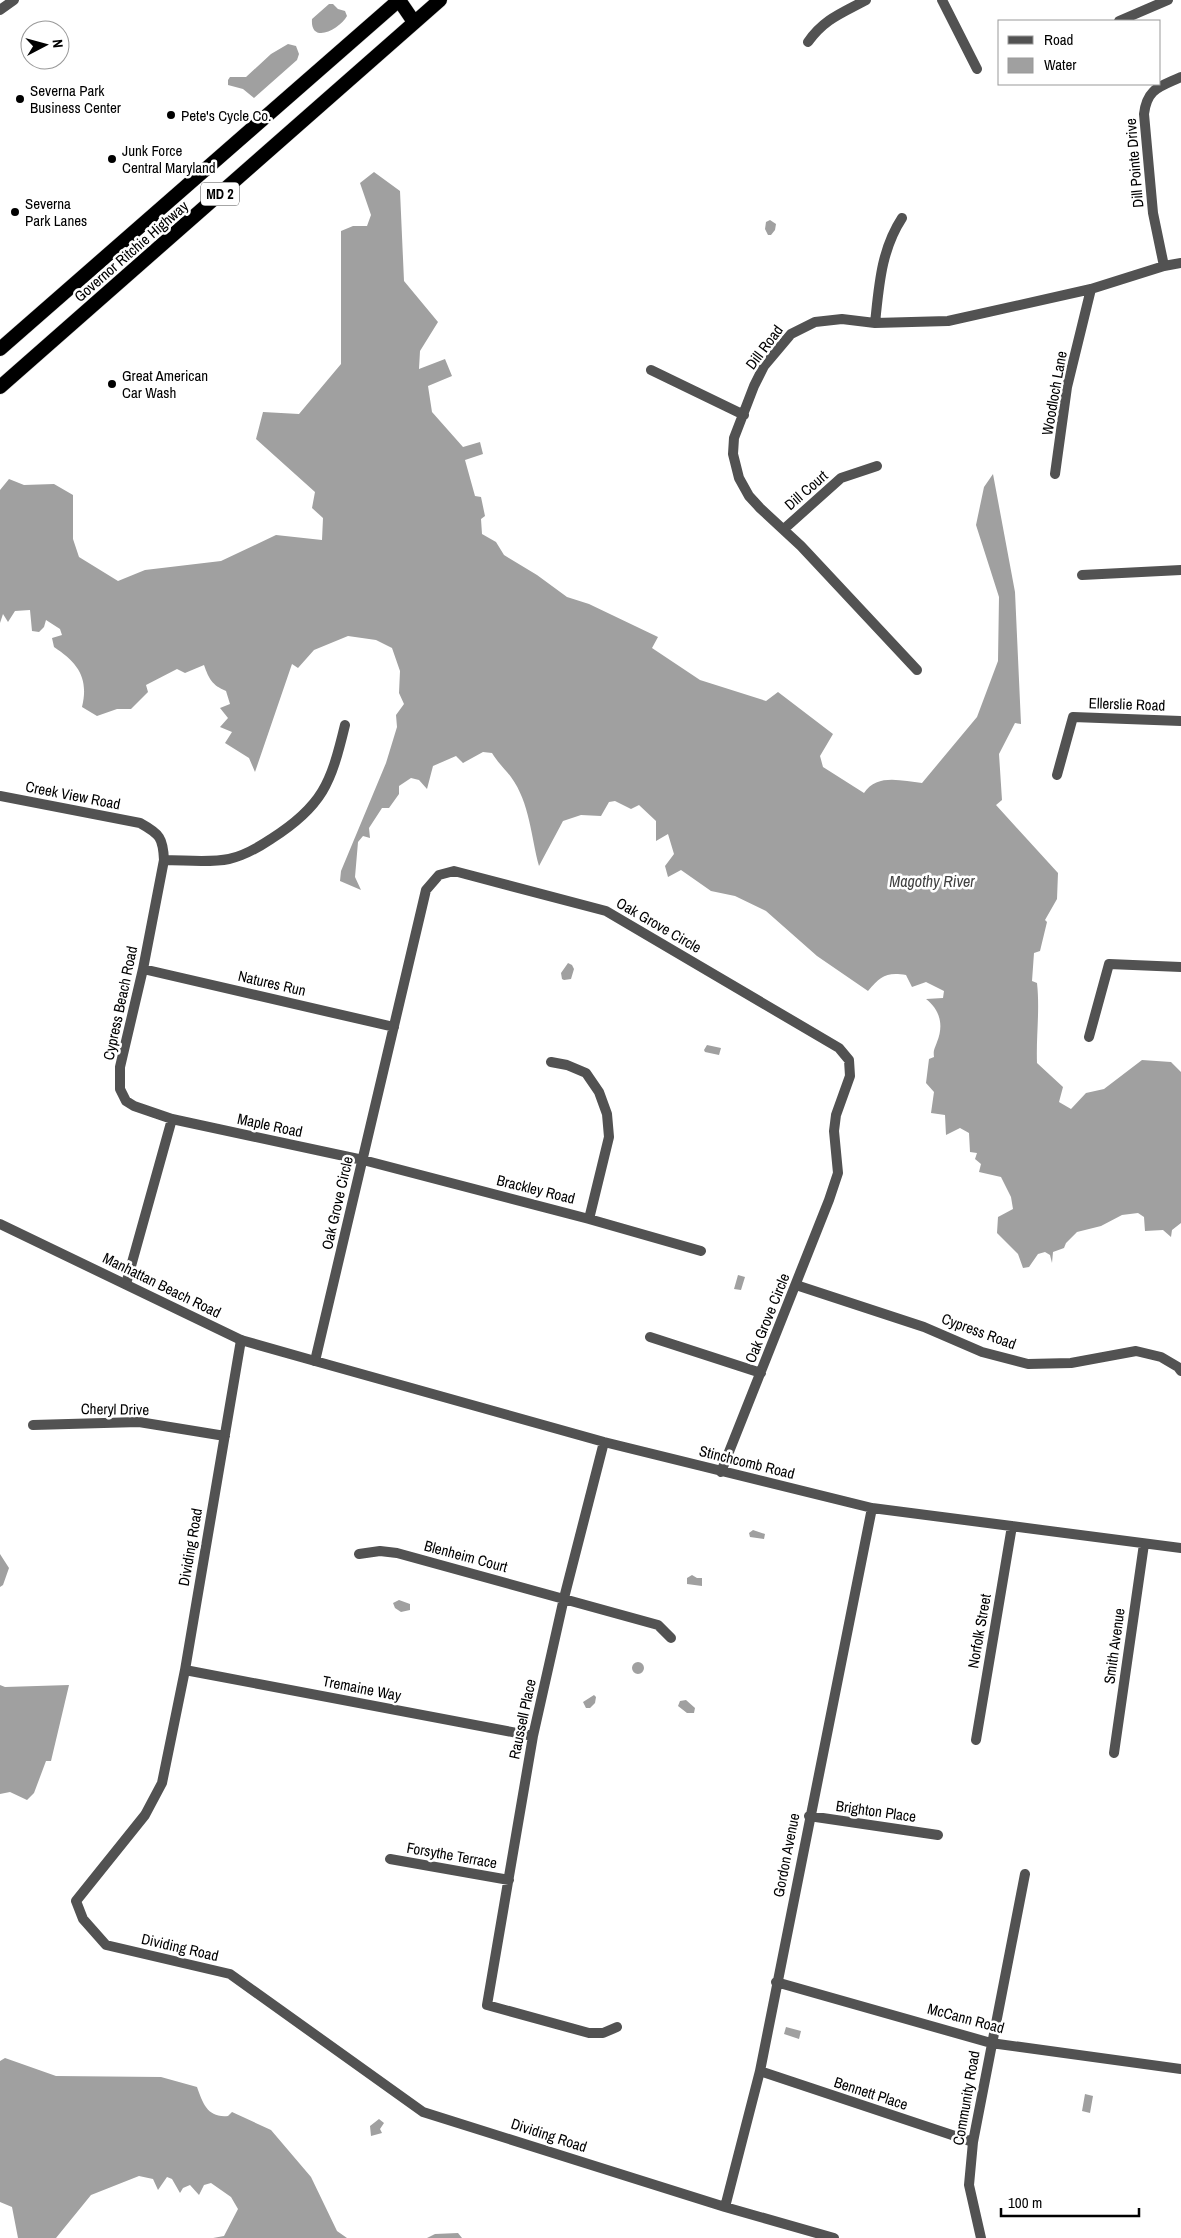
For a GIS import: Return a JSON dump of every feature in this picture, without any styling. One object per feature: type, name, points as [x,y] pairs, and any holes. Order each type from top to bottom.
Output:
[{"type":"highway","points":[[399,0],[414,22]]},
{"type":"highway","name":"Governor Ritchie Highway","points":[[0,349],[399,0]]},
{"type":"highway","name":"Governor Ritchie Highway","points":[[0,388],[440,0]]},
{"type":"street","points":[[0,10],[14,0]]},
{"type":"street","points":[[808,42],[818,26],[866,0]]},
{"type":"street","points":[[942,0],[977,69]]},
{"type":"street","points":[[1121,20],[1168,0]]},
{"type":"street","name":"Dill Pointe Drive","points":[[1164,266],[1153,213],[1144,114],[1146,101],[1151,92],[1181,77]]},
{"type":"street","points":[[875,323],[880,277],[887,245],[902,218]]},
{"type":"street","name":"Dill Road","points":[[917,670],[784,529],[749,496],[735,466],[734,438],[754,386],[764,366],[795,330],[822,320],[875,323],[948,321],[1091,288],[1164,266],[1181,263]]},
{"type":"street","name":"Woodloch Lane","points":[[1056,474],[1067,387],[1091,288]]},
{"type":"street","points":[[651,370],[744,415]]},
{"type":"street","name":"Dill Court","points":[[784,529],[841,478],[877,466]]},
{"type":"street","points":[[1082,575],[1181,570]]},
{"type":"street","name":"Ellerslie Road","points":[[1057,775],[1073,717],[1181,721]]},
{"type":"street","points":[[164,860],[230,859],[262,845],[292,825],[317,802],[334,770],[346,725]]},
{"type":"street","name":"Creek View Road","points":[[0,796],[140,823]]},
{"type":"street","name":"Cypress Beach Road","points":[[140,823],[154,830],[163,842],[164,860],[143,969],[120,1067],[120,1089],[126,1101],[134,1106],[172,1119]]},
{"type":"street","name":"Oak Grove Circle","points":[[315,1362],[426,890],[439,875],[454,871],[606,910],[839,1048],[849,1060],[850,1076],[843,1090],[834,1131],[838,1173],[796,1285],[721,1472]]},
{"type":"street","points":[[1089,1037],[1109,964],[1181,967]]},
{"type":"street","name":"Natures Run","points":[[143,969],[394,1027]]},
{"type":"street","points":[[551,1062],[567,1064],[586,1073],[599,1092],[607,1114],[609,1137],[589,1218]]},
{"type":"street","points":[[126,1284],[172,1119]]},
{"type":"street","name":"Maple Road","points":[[172,1119],[362,1160]]},
{"type":"street","name":"Brackley Road","points":[[362,1160],[589,1218],[701,1251]]},
{"type":"street","name":"Manhattan Beach Road","points":[[0,1224],[241,1340],[315,1362]]},
{"type":"street","name":"Cypress Road","points":[[796,1285],[924,1327],[982,1352],[1028,1364],[1071,1363],[1136,1351],[1161,1357],[1178,1367],[1181,1372]]},
{"type":"street","points":[[650,1337],[761,1373]]},
{"type":"street","name":"Dividing Road","points":[[241,1340],[185,1670],[162,1783],[145,1816],[76,1901],[83,1919],[106,1945],[230,1974],[423,2112],[725,2207],[834,2238]]},
{"type":"street","name":"Stinchcomb Road","points":[[315,1362],[604,1442],[872,1508],[1181,1548]]},
{"type":"street","name":"Cheryl Drive","points":[[33,1425],[139,1422],[225,1436]]},
{"type":"street","name":"Raussell Place","points":[[604,1442],[564,1598],[533,1736],[487,2005],[589,2033],[603,2033],[617,2027]]},
{"type":"street","name":"Gordon Avenue","points":[[725,2207],[760,2071],[809,1816],[872,1508]]},
{"type":"street","name":"Norfolk Street","points":[[976,1740],[1012,1526]]},
{"type":"street","name":"Smith Avenue","points":[[1114,1753],[1144,1544]]},
{"type":"street","name":"Blenheim Court","points":[[359,1554],[380,1551],[397,1553],[658,1625],[671,1638]]},
{"type":"street","name":"Tremaine Way","points":[[185,1670],[533,1736]]},
{"type":"street","name":"Brighton Place","points":[[809,1816],[938,1835]]},
{"type":"street","name":"Forsythe Terrace","points":[[390,1859],[509,1880]]},
{"type":"street","name":"Community Road","points":[[981,2238],[969,2185],[973,2142],[1025,1874]]},
{"type":"street","name":"McCann Road","points":[[776,1982],[935,2025],[991,2043],[1181,2069]]},
{"type":"street","name":"Bennett Place","points":[[760,2071],[973,2142]]},
{"type":"water","points":[[329,4],[333,4],[338,9],[345,11],[347,16],[332,30],[320,33],[313,27],[312,19]]},
{"type":"water","points":[[288,44],[296,46],[299,54],[297,60],[254,98],[243,89],[228,85],[230,77],[246,77],[271,54]]},
{"type":"water","name":"Magothy River","points":[[374,172],[400,191],[404,281],[438,322],[420,351],[419,369],[445,359],[452,376],[428,386],[432,412],[463,447],[480,442],[483,454],[465,460],[475,496],[481,497],[485,516],[481,519],[482,534],[496,542],[504,555],[537,575],[567,597],[589,604],[658,637],[652,648],[700,680],[766,701],[778,692],[833,734],[820,756],[823,767],[864,793],[869,787],[883,781],[898,780],[922,783],[977,717],[998,661],[999,597],[976,525],[984,487],[993,474],[1015,592],[1021,724],[1015,723],[999,754],[1002,800],[996,805],[1058,873],[1057,899],[1045,920],[1047,922],[1040,951],[1034,953],[1032,981],[1037,983],[1038,993],[1037,1063],[1063,1087],[1059,1102],[1071,1109],[1086,1093],[1104,1089],[1142,1060],[1171,1062],[1181,1072],[1181,1223],[1172,1230],[1171,1237],[1163,1230],[1145,1231],[1144,1217],[1138,1213],[1122,1215],[1101,1226],[1077,1232],[1066,1243],[1064,1248],[1053,1252],[1052,1263],[1050,1255],[1045,1252],[1038,1254],[1029,1267],[1023,1268],[1018,1254],[997,1233],[998,1217],[1013,1209],[1011,1197],[1001,1177],[979,1172],[981,1164],[975,1159],[977,1153],[970,1152],[969,1133],[960,1128],[946,1135],[945,1115],[931,1113],[934,1092],[926,1083],[929,1059],[934,1057],[940,1024],[935,1008],[926,999],[943,998],[944,991],[926,982],[912,987],[906,975],[893,974],[884,976],[868,991],[817,956],[766,911],[735,896],[711,891],[681,870],[668,877],[665,866],[674,854],[668,834],[656,841],[656,821],[639,805],[631,809],[615,801],[609,802],[601,816],[581,815],[563,821],[539,866],[526,809],[511,777],[492,753],[483,752],[463,763],[456,756],[433,766],[427,789],[419,780],[411,778],[399,786],[399,794],[389,808],[382,808],[369,828],[370,838],[363,836],[358,842],[355,877],[361,890],[340,881],[341,871],[386,763],[397,727],[396,715],[404,704],[399,693],[400,671],[392,648],[376,640],[348,636],[314,650],[298,668],[292,664],[255,772],[249,758],[225,743],[232,732],[220,727],[228,718],[220,708],[230,704],[226,691],[212,681],[204,665],[185,673],[177,669],[146,685],[148,692],[131,709],[117,709],[97,716],[82,707],[84,688],[80,672],[69,659],[54,647],[52,638],[62,635],[60,629],[46,620],[44,627],[39,632],[32,631],[30,610],[15,611],[8,622],[3,614],[0,623],[0,490],[9,479],[24,485],[54,484],[73,495],[73,539],[79,557],[118,581],[145,570],[221,561],[276,535],[322,540],[323,518],[312,508],[315,492],[256,439],[263,412],[299,414],[341,364],[341,231],[353,226],[367,226],[371,215],[360,183]]},
{"type":"water","points":[[770,220],[776,224],[775,230],[771,235],[768,235],[765,229],[766,222]]},
{"type":"water","points":[[568,963],[574,969],[571,979],[564,980],[561,973]]},
{"type":"water","points":[[707,1045],[721,1048],[719,1055],[705,1052],[704,1050]]},
{"type":"water","points":[[738,1275],[745,1277],[741,1290],[734,1289]]},
{"type":"water","points":[[753,1530],[765,1534],[764,1539],[750,1537],[749,1533]]},
{"type":"water","points":[[0,1554],[9,1568],[3,1585],[0,1587]]},
{"type":"water","points":[[692,1575],[702,1578],[702,1586],[687,1584],[687,1578]]},
{"type":"water","points":[[399,1600],[410,1604],[410,1610],[401,1612],[395,1608],[393,1603]]},
{"type":"water","points":[[638,1662],[644,1668],[638,1674],[632,1668]]},
{"type":"water","points":[[0,1685],[5,1687],[69,1685],[51,1761],[46,1761],[34,1793],[27,1800],[10,1792],[0,1794]]},
{"type":"water","points":[[594,1695],[596,1697],[595,1703],[590,1708],[586,1708],[583,1702]]},
{"type":"water","points":[[686,1700],[695,1708],[694,1713],[687,1713],[678,1706],[680,1701]]},
{"type":"water","points":[[786,2027],[801,2031],[799,2039],[784,2034]]},
{"type":"water","points":[[5,2058],[56,2076],[161,2077],[197,2087],[207,2109],[216,2115],[228,2116],[232,2112],[271,2130],[311,2177],[337,2231],[347,2238],[213,2238],[224,2236],[238,2209],[231,2197],[211,2183],[204,2185],[199,2195],[190,2185],[183,2188],[180,2193],[172,2179],[167,2177],[158,2190],[153,2179],[139,2176],[91,2195],[56,2238],[18,2238],[12,2207],[0,2202],[0,2061]]},
{"type":"water","points":[[1085,2094],[1093,2096],[1090,2113],[1082,2111]]},
{"type":"water","points":[[379,2119],[384,2123],[380,2129],[382,2133],[371,2136],[370,2126]]},
{"type":"water","points":[[458,2233],[462,2238],[427,2238],[435,2234]]},
{"type":"place","name":"Severna Park Business Center","points":[[20,99]]},
{"type":"place","name":"Pete's Cycle Co.","points":[[171,115]]},
{"type":"place","name":"Junk Force Central Maryland","points":[[112,159]]},
{"type":"place","name":"Severna Park Lanes","points":[[15,212]]},
{"type":"place","name":"Great American Car Wash","points":[[112,384]]}]
